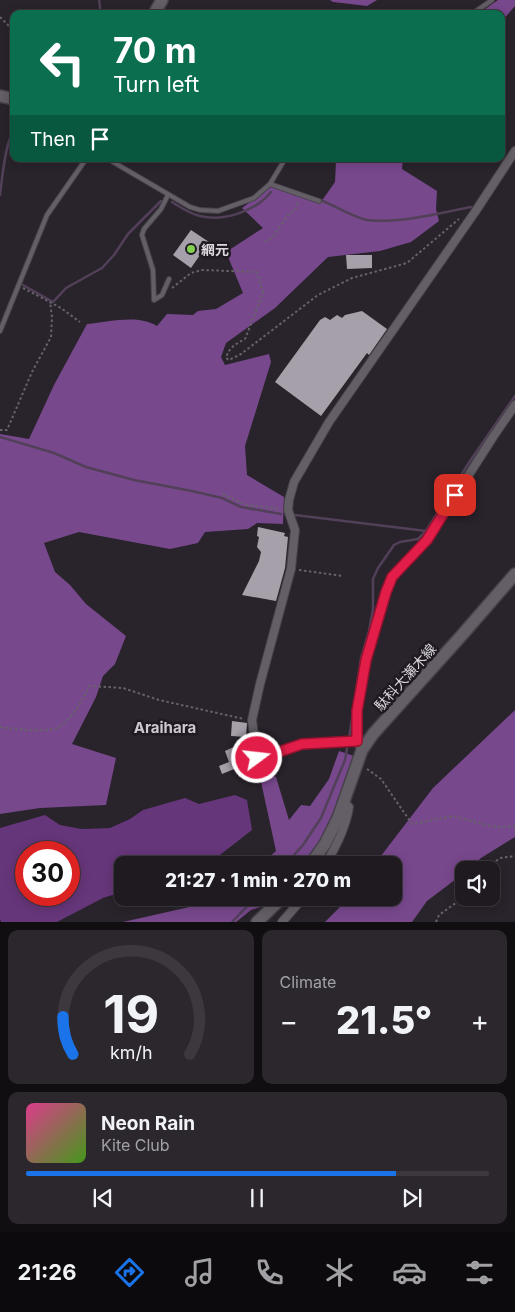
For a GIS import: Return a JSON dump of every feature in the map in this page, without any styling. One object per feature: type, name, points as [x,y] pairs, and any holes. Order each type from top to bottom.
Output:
[{"type":"main road","name":"駄科大瀬木線","points":[[316,856],[325,844],[344,802],[358,762],[360,745],[373,734],[515,574]]},
{"type":"main road","points":[[257,922],[274,906]]},
{"type":"street","points":[[515,152],[329,422],[294,482],[288,510],[295,530],[291,569],[252,720],[257,758],[302,744],[360,745],[357,711],[366,660],[392,577],[427,540],[515,405]]},
{"type":"street","points":[[330,856],[348,817],[350,807],[344,802]]},
{"type":"street","points":[[282,922],[297,906]]},
{"type":"lane","points":[[478,10],[492,0]]},
{"type":"lane","points":[[0,331],[48,215],[84,162]]},
{"type":"lane","points":[[113,162],[190,207],[200,210],[218,211],[254,198],[270,184],[283,162]]},
{"type":"lane","points":[[270,184],[319,200]]},
{"type":"lane","points":[[168,195],[162,209],[144,229],[142,235],[153,270],[154,300],[162,295],[168,279]]},
{"type":"path","points":[[0,18],[10,27]]},
{"type":"path","points":[[265,242],[272,237],[294,211],[297,206],[298,193]]},
{"type":"path","points":[[162,295],[191,273],[202,270],[257,272],[263,293],[245,339],[228,351],[226,358],[229,360],[242,354],[318,295],[352,278],[407,263],[462,216],[475,212]]},
{"type":"path","points":[[19,286],[50,302],[80,322]]},
{"type":"path","points":[[0,430],[7,430],[32,372],[51,337],[52,317],[50,302]]},
{"type":"path","points":[[223,494],[246,505],[288,510]]},
{"type":"path","points":[[291,569],[343,576]]},
{"type":"path","points":[[0,727],[20,730],[58,728],[77,710],[90,686],[123,688],[159,700],[252,720]]},
{"type":"path","points":[[358,762],[381,779],[412,824],[453,816],[493,826],[515,826]]},
{"type":"path","points":[[496,861],[500,858],[515,856]]},
{"type":"path","points":[[436,922],[439,915],[455,904]]},
{"type":"shaded area","points":[[330,0],[377,0],[367,6]]},
{"type":"shaded area","points":[[498,0],[515,0],[515,6],[505,17],[505,10],[484,10]]},
{"type":"shaded area","points":[[336,162],[403,162],[402,169],[437,191],[436,209],[439,221],[411,242],[380,251],[328,257],[275,308],[226,343],[221,357],[225,365],[269,354],[271,362],[245,446],[247,475],[284,497],[283,524],[257,523],[248,529],[205,532],[198,543],[170,549],[79,532],[44,543],[55,572],[70,585],[86,604],[126,636],[115,664],[103,676],[96,697],[72,744],[116,758],[106,805],[40,808],[0,814],[0,434],[29,439],[54,385],[87,324],[141,320],[157,326],[167,314],[193,315],[198,311],[216,309],[243,293],[226,252],[263,228],[242,208],[272,186],[321,202],[335,182]]},
{"type":"shaded area","points":[[515,710],[515,837],[478,861],[455,861],[455,880],[427,901],[412,922],[325,922],[341,906],[402,906],[402,856],[381,856],[433,788]]},
{"type":"shaded area","points":[[339,751],[354,756],[344,787],[322,838],[308,856],[270,856],[276,851],[258,768],[276,777],[289,820],[301,805],[310,806],[329,779]]},
{"type":"shaded area","points":[[235,795],[247,800],[252,830],[219,856],[114,856],[114,895],[103,898],[57,922],[1,922],[0,828],[45,815],[60,825],[81,829],[110,828],[130,819],[143,810],[185,798],[199,804]]},
{"type":"shaded area","points":[[194,906],[262,906],[251,910],[236,922],[123,922]]},
{"type":"building","name":"網元","points":[[191,230],[209,242],[191,268],[173,255]]},
{"type":"building","points":[[346,255],[372,255],[372,268],[347,269]]},
{"type":"building","points":[[362,311],[387,329],[321,416],[275,382],[320,320],[325,317],[330,320],[337,315],[342,318],[345,315]]},
{"type":"building","points":[[258,527],[285,533],[284,536],[288,537],[285,568],[276,601],[242,595],[259,561],[261,552],[257,547]]},
{"type":"building","points":[[232,721],[247,723],[246,737],[231,736]]},
{"type":"building","points":[[240,744],[249,763],[222,774],[219,766],[229,762],[225,751]]},
{"type":"waterway","points":[[99,0],[100,10]]},
{"type":"waterway","points":[[0,195],[6,152],[10,138]]},
{"type":"waterway","points":[[172,202],[196,215],[209,217],[229,216],[257,205],[271,192]]},
{"type":"waterway","points":[[318,199],[362,219],[379,221],[419,217],[471,207]]},
{"type":"waterway","points":[[23,285],[53,302],[66,288],[102,268],[114,255],[128,234],[161,201]]},
{"type":"waterway","points":[[349,739],[361,658],[373,609],[373,579],[378,568],[394,545],[418,539],[426,531],[468,464],[515,396]]},
{"type":"waterway","points":[[0,437],[54,453],[86,467],[134,480],[222,498],[241,507],[281,514]]},
{"type":"waterway","points":[[295,515],[426,531]]},
{"type":"waterway","points":[[293,856],[321,818],[345,760],[347,749]]},
{"type":"waterway","points":[[232,922],[247,906]]},
{"type":"place","name":"網元","points":[[191,249]]},
{"type":"district","name":"Araihara","points":[[165,727]]},
{"type":"route","points":[[257,758],[302,744],[357,741],[357,711],[366,660],[386,592],[392,577],[427,540],[455,495]]}]
